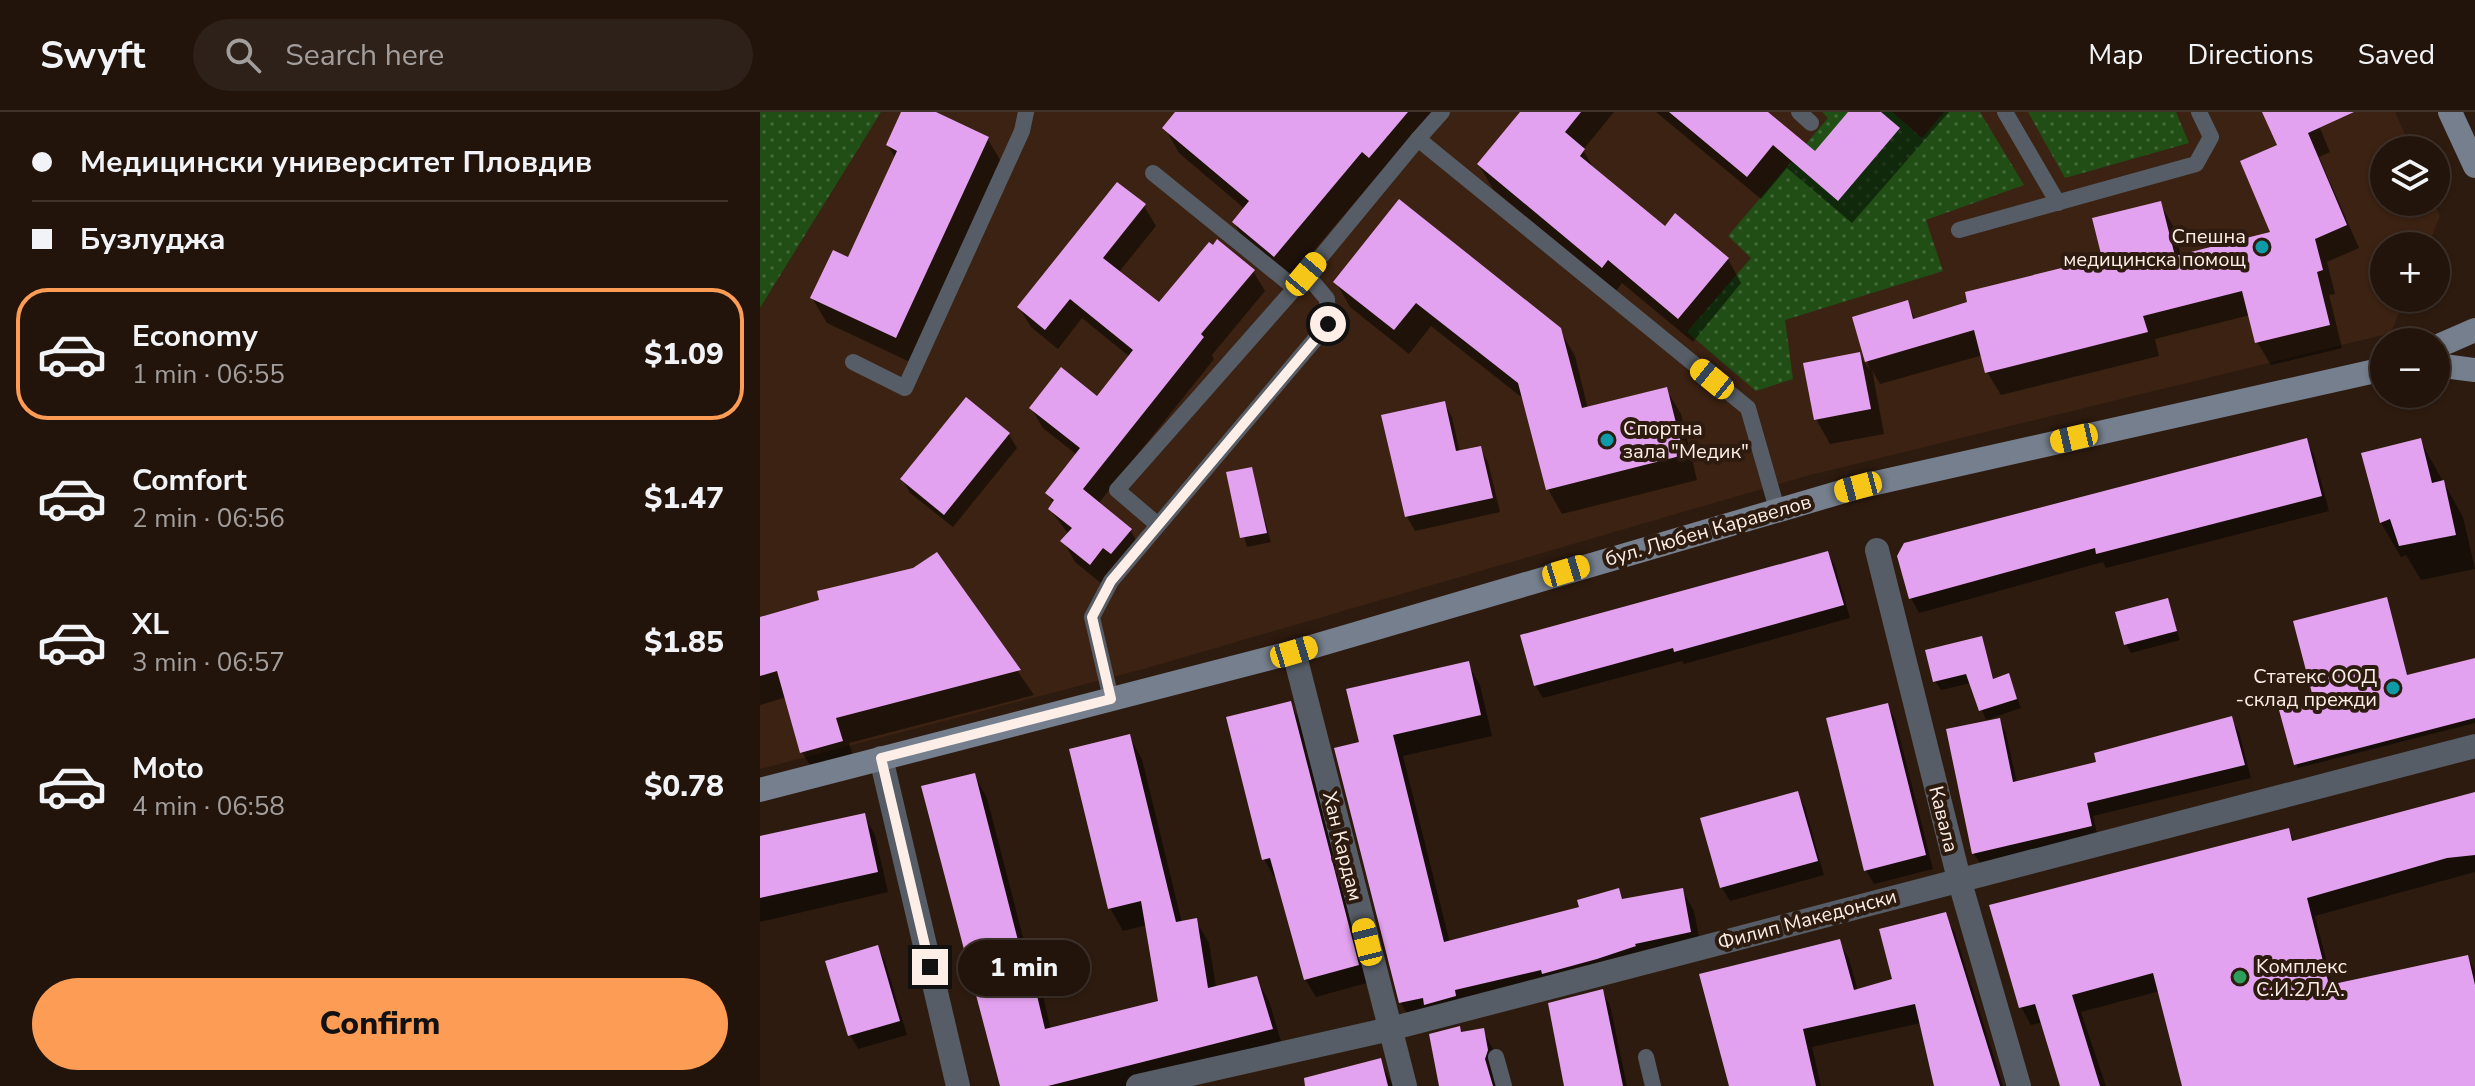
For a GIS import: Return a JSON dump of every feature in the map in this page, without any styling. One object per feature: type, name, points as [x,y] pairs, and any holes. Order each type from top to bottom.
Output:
[{"type":"street","points":[[2450,112],[2475,166]]},
{"type":"street","points":[[2450,341],[2475,330]]},
{"type":"street","points":[[2450,367],[2475,370]]},
{"type":"street","name":"бул. Любен Каравелов","points":[[760,790],[1294,652],[1777,509],[2370,372]]},
{"type":"street","name":"Кавала","points":[[1877,550],[1959,879],[2019,1086]]},
{"type":"street","name":"Хан Кардам","points":[[1294,652],[1405,1086]]},
{"type":"street","name":"Филип Македонски","points":[[1138,1086],[1390,1029],[2475,746]]},
{"type":"street","points":[[881,758],[958,1086]]},
{"type":"lane","points":[[853,362],[905,388],[1022,131],[1026,112]]},
{"type":"lane","points":[[1158,525],[1117,490],[1295,288],[1442,112]]},
{"type":"lane","points":[[2005,112],[2058,203]]},
{"type":"lane","points":[[1959,230],[2196,164],[2211,137],[2199,112]]},
{"type":"lane","points":[[1418,139],[1748,408],[1777,509]]},
{"type":"lane","points":[[1153,173],[1295,288]]},
{"type":"lane","points":[[1111,699],[1092,617],[1111,581],[1328,324],[1327,299],[1306,274]]},
{"type":"lane","points":[[1496,1057],[1504,1086]]},
{"type":"lane","points":[[1646,1057],[1653,1086]]},
{"type":"shaded area","points":[[881,112],[2395,112],[2406,136],[2370,136],[2370,216],[2440,216],[2434,232],[2370,232],[2370,312],[2399,312],[2393,328],[2370,328],[2370,338],[1810,475],[1147,668],[760,769],[760,308]]},
{"type":"green space","points":[[760,112],[881,112],[760,308]]},
{"type":"green space","points":[[1822,112],[1892,112],[1922,138],[1944,112],[1980,112],[2024,185],[1926,220],[1943,271],[1785,320],[1793,379],[1756,391],[1687,332],[1751,258],[1728,236],[1828,118]]},
{"type":"green space","points":[[2028,112],[2176,112],[2189,143],[2065,178]]},
{"type":"building","points":[[901,112],[936,112],[989,137],[896,338],[810,298],[833,250],[848,257],[897,151],[886,145]]},
{"type":"building","points":[[1175,112],[1408,112],[1369,158],[1362,152],[1274,257],[1232,222],[1249,201],[1162,128]]},
{"type":"building","points":[[1520,112],[1581,112],[1565,132],[1585,149],[1580,156],[1665,226],[1675,213],[1729,258],[1678,319],[1608,260],[1602,268],[1477,164]]},
{"type":"building","points":[[1669,112],[1768,112],[1815,151],[1848,112],[1881,112],[1900,128],[1838,201],[1773,145],[1747,177]]},
{"type":"building","name":"Спешна медицинска помощ","points":[[2262,112],[2354,112],[2308,133],[2347,225],[2315,239],[2323,270],[2317,272],[2330,325],[2255,343],[2242,291],[2143,316],[2148,332],[1985,373],[1974,330],[1865,362],[1852,317],[1908,300],[1913,319],[1967,302],[1965,292],[2102,258],[2092,218],[2161,201],[2175,256],[2270,232],[2240,161],[2277,145]]},
{"type":"building","points":[[1117,182],[1146,204],[1103,258],[1159,302],[1209,242],[1213,245],[1217,239],[1255,270],[1201,334],[1204,337],[1083,489],[1132,529],[1111,554],[1103,548],[1090,565],[1060,541],[1072,528],[1048,509],[1054,500],[1045,493],[1080,448],[1029,408],[1061,367],[1097,396],[1133,350],[1070,299],[1045,330],[1017,307]]},
{"type":"building","points":[[1399,199],[1561,328],[1582,408],[1667,387],[1684,455],[1546,490],[1518,383],[1416,303],[1394,330],[1333,282]]},
{"type":"building","points":[[1860,352],[1871,409],[1814,420],[1803,363]]},
{"type":"building","points":[[966,397],[1010,433],[944,515],[900,479]]},
{"type":"building","points":[[1445,401],[1456,451],[1481,446],[1493,498],[1405,517],[1381,415]]},
{"type":"building","points":[[2307,438],[2322,496],[2096,554],[2095,548],[1909,599],[1897,556],[1904,543]]},
{"type":"building","points":[[2421,438],[2432,483],[2444,480],[2456,535],[2399,546],[2390,519],[2380,523],[2361,453]]},
{"type":"building","points":[[1252,467],[1267,533],[1240,538],[1226,472]]},
{"type":"building","points":[[1828,551],[1844,605],[1674,652],[1673,648],[1534,686],[1520,635]]},
{"type":"building","points":[[937,552],[1021,670],[836,718],[843,741],[800,753],[777,671],[760,676],[760,617],[819,600],[817,591],[913,568]]},
{"type":"building","name":"Статекс ООД -склад прежди","points":[[2387,597],[2407,675],[2475,658],[2475,718],[2294,765],[2279,710],[2314,701],[2293,621]]},
{"type":"building","points":[[2168,598],[2177,631],[2124,645],[2115,612]]},
{"type":"building","points":[[1982,636],[1993,679],[2009,673],[2017,699],[1979,711],[1966,674],[1933,682],[1925,650]]},
{"type":"building","points":[[1469,661],[1481,715],[1393,735],[1444,942],[1579,907],[1577,900],[1619,888],[1622,899],[1683,888],[1691,932],[1635,944],[1597,959],[1542,974],[1541,970],[1455,990],[1456,996],[1424,1005],[1423,998],[1399,1003],[1334,748],[1359,742],[1346,689]]},
{"type":"building","points":[[1291,701],[1359,965],[1304,980],[1270,858],[1262,860],[1226,717]]},
{"type":"building","points":[[1888,703],[1926,855],[1864,871],[1826,718]]},
{"type":"building","points":[[2232,716],[2245,765],[2087,803],[2092,826],[1972,854],[1946,729],[2000,718],[2013,782],[2096,762],[2094,753]]},
{"type":"building","points":[[1130,734],[1176,922],[1197,918],[1208,988],[1257,976],[1273,1029],[1048,1086],[1000,1086],[921,786],[975,773],[1024,964],[1029,962],[1045,1029],[1158,1001],[1141,901],[1108,909],[1069,749]]},
{"type":"building","points":[[1798,791],[1818,861],[1720,888],[1700,818]]},
{"type":"building","points":[[2475,792],[2475,855],[2447,858],[2307,898],[2329,985],[2468,955],[2475,985],[2475,1086],[2182,1086],[2153,973],[2072,995],[2100,1086],[2060,1086],[2035,1004],[2019,1008],[1989,905],[2289,828],[2292,841]]},
{"type":"building","points":[[865,813],[878,872],[760,898],[760,836]]},
{"type":"building","points":[[1946,912],[2000,1086],[1934,1086],[1915,1004],[1803,1029],[1816,1086],[1729,1086],[1699,974],[1840,939],[1854,990],[1892,979],[1879,929]]},
{"type":"building","points":[[878,945],[900,1021],[848,1036],[825,961]]},
{"type":"building","points":[[1603,989],[1623,1086],[1564,1086],[1548,1003]]},
{"type":"building","points":[[1460,1026],[1461,1032],[1484,1028],[1488,1050],[1485,1059],[1493,1086],[1439,1086],[1429,1034]]},
{"type":"building","points":[[1381,1058],[1388,1086],[1305,1086],[1304,1078]]},
{"type":"place","name":"Спешна медицинска помощ","points":[[2262,247]]},
{"type":"place","name":"Спортна зала \"Медик\"","points":[[1607,440]]},
{"type":"place","name":"Статекс ООД -склад прежди","points":[[2393,688]]},
{"type":"place","name":"Kомплекс С.И.2Л.А.","points":[[2240,977]]},
{"type":"route","points":[[930,967],[881,758],[1111,699],[1092,617],[1111,581],[1328,324]]}]
